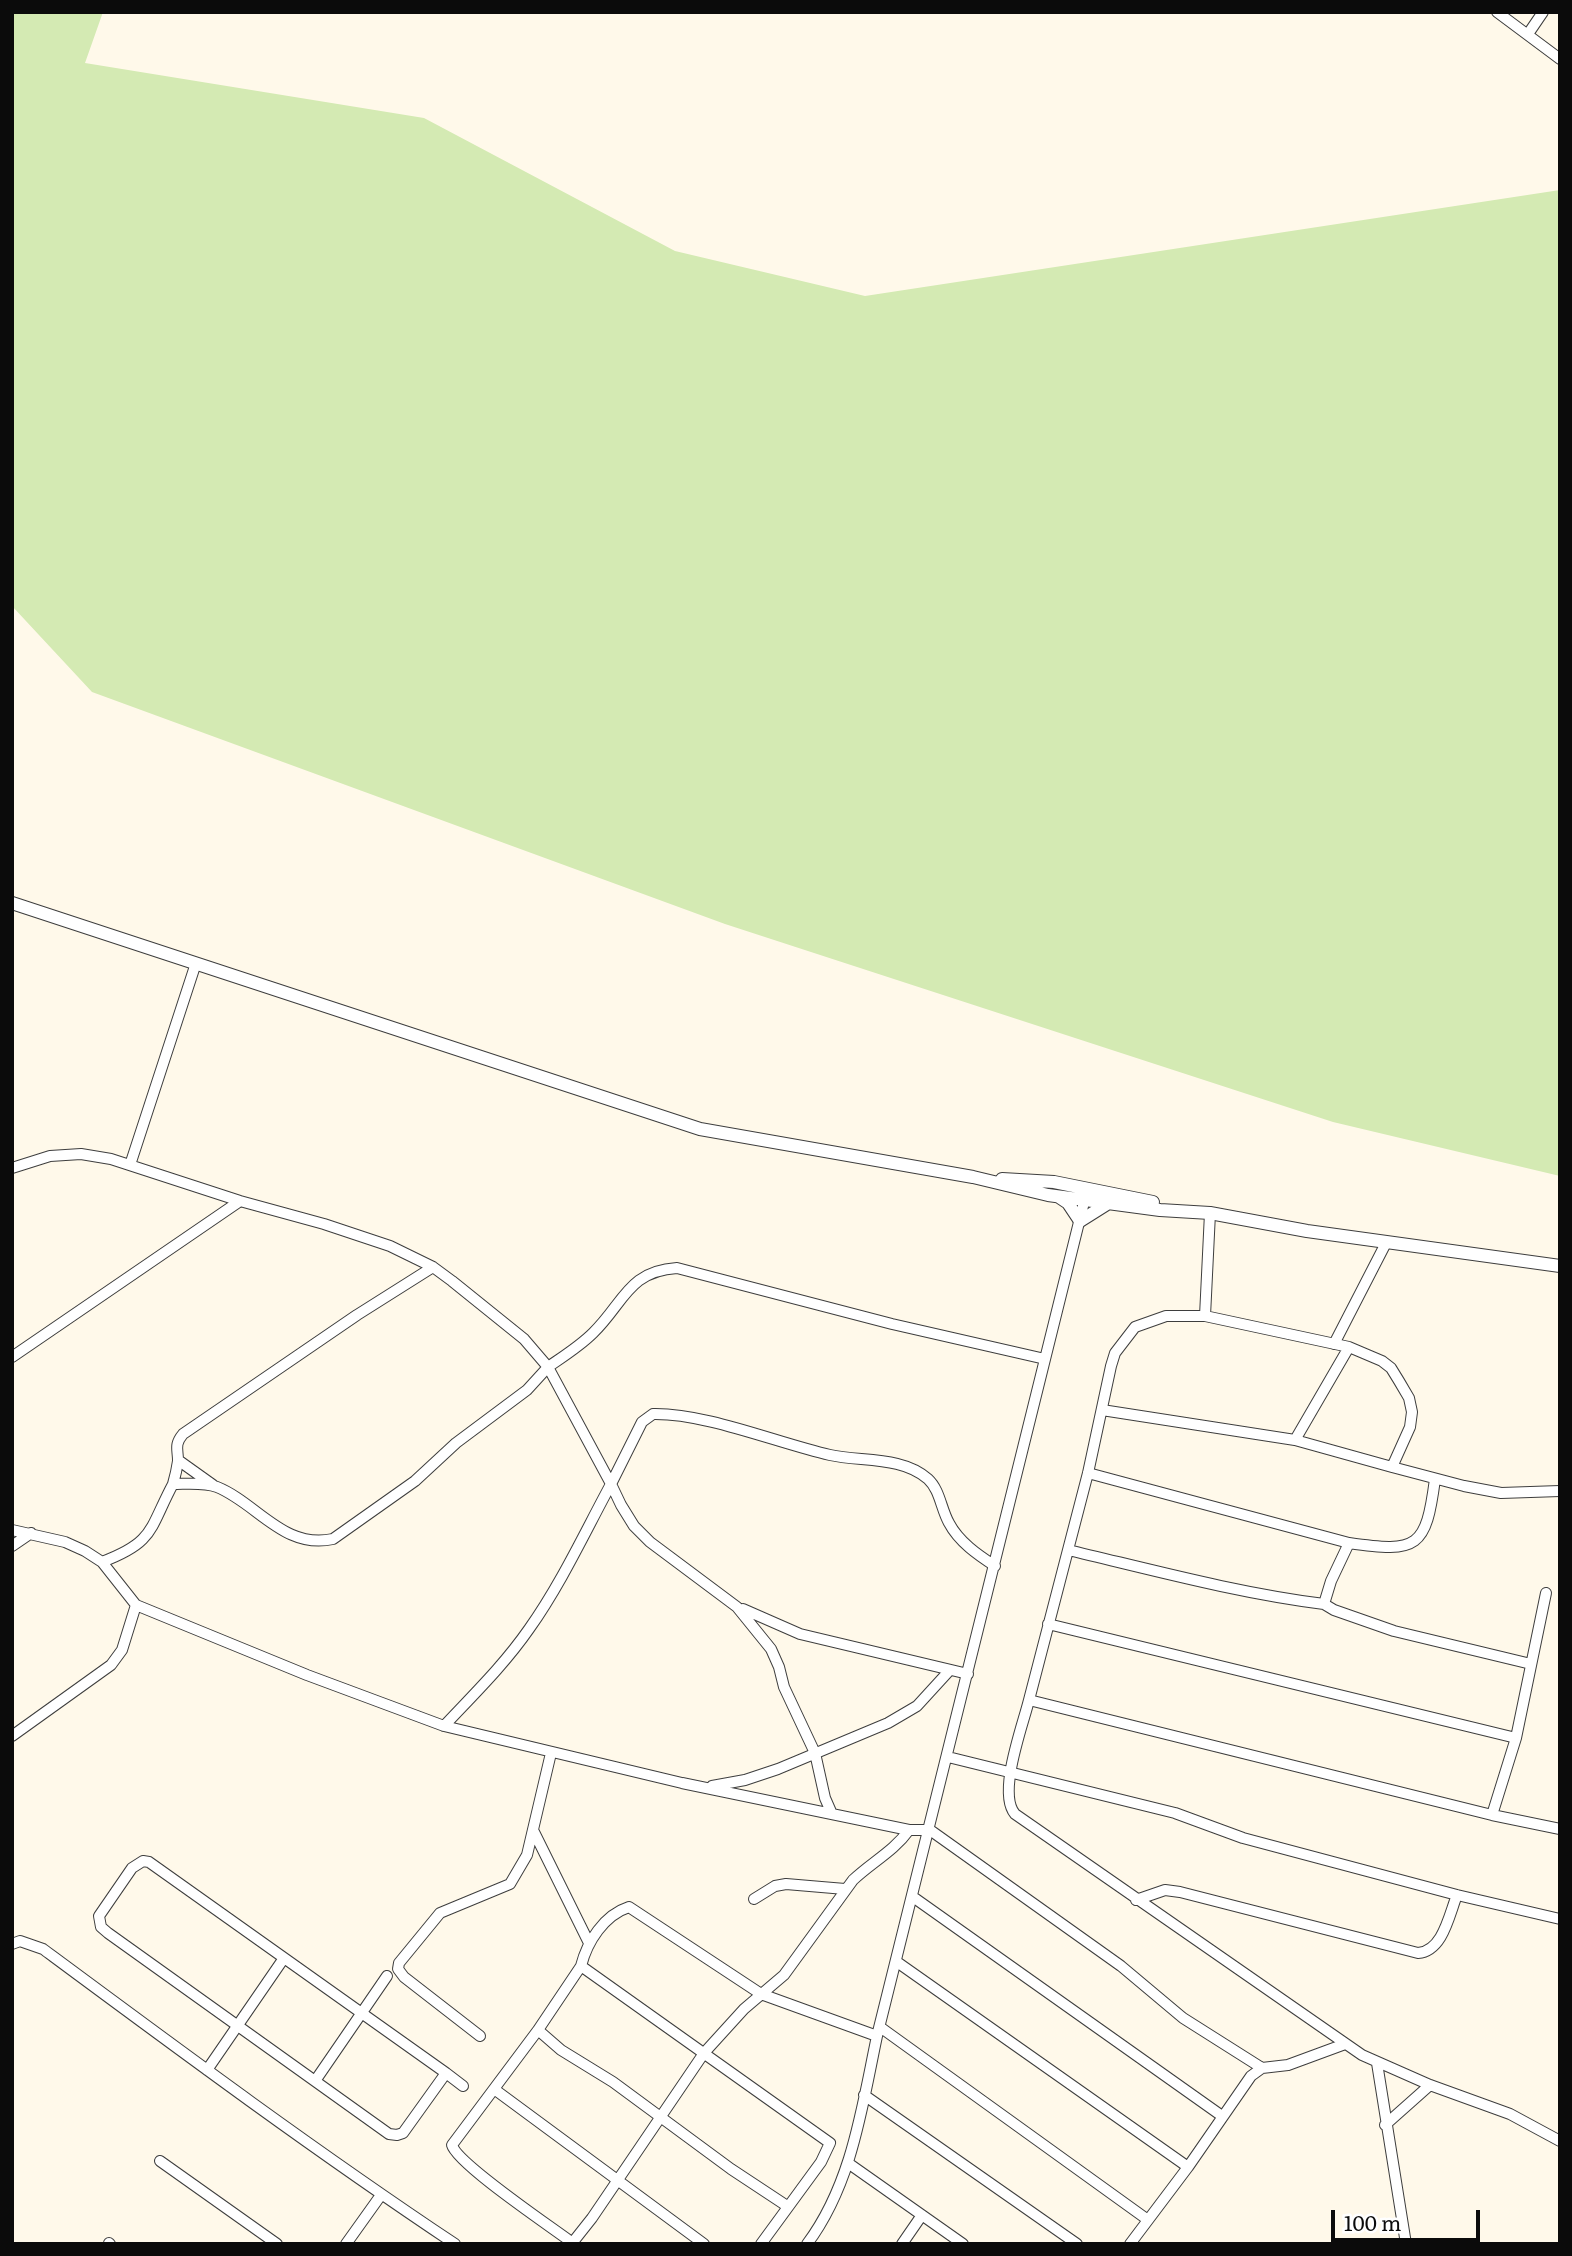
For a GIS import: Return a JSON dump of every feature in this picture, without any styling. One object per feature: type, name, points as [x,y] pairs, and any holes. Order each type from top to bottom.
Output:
[{"type":"street","points":[[1497,12],[1560,59]]},
{"type":"street","points":[[1528,34],[1543,12]]},
{"type":"street","points":[[12,903],[700,1129],[973,1177],[1058,1196],[1086,1194],[1180,1210]]},
{"type":"street","points":[[130,1165],[196,963]]},
{"type":"street","points":[[12,1168],[50,1156],[81,1154],[130,1165],[240,1202],[364,1237],[390,1246],[433,1267],[524,1339],[548,1367],[621,1505],[634,1526],[650,1542],[737,1607],[800,1634],[968,1675]]},
{"type":"street","points":[[973,1177],[1054,1182],[1108,1204],[1210,1213],[1386,1243],[1560,1266]]},
{"type":"street","points":[[807,2244],[830,2209],[848,2163],[1086,1194]]},
{"type":"street","points":[[1058,1196],[1068,1203],[1080,1221]]},
{"type":"street","points":[[12,1357],[240,1202]]},
{"type":"street","points":[[1080,1221],[1108,1204]]},
{"type":"street","points":[[1205,1316],[1210,1213]]},
{"type":"street","points":[[1334,1344],[1386,1243]]},
{"type":"street","points":[[102,1562],[137,1546],[156,1522],[173,1484],[178,1460],[175,1450],[183,1434],[357,1315],[433,1267]]},
{"type":"street","points":[[178,1460],[214,1486],[299,1538],[318,1542],[332,1539],[415,1481],[456,1443],[527,1390],[548,1367],[594,1333],[630,1287],[644,1275],[660,1269],[677,1268],[892,1324],[1045,1359]]},
{"type":"street","points":[[1392,1467],[1410,1427],[1412,1412],[1409,1398],[1391,1368],[1373,1356],[1349,1347],[1205,1316],[1166,1316],[1135,1327],[1115,1353],[1069,1550],[1010,1772],[1009,1803],[1015,1814],[1345,2044],[1377,2063],[1510,2114],[1560,2141]]},
{"type":"street","points":[[1295,1440],[1349,1347]]},
{"type":"street","points":[[1102,1410],[1295,1440],[1435,1479],[1502,1493],[1560,1491]]},
{"type":"street","points":[[444,1726],[494,1675],[529,1630],[646,1417],[660,1414],[699,1420],[832,1455],[885,1461],[915,1471],[935,1488],[955,1532],[976,1554],[995,1566]]},
{"type":"street","points":[[1088,1474],[1349,1543],[1381,1548],[1401,1548],[1415,1541],[1425,1528],[1430,1515],[1435,1479]]},
{"type":"street","points":[[173,1484],[214,1486]]},
{"type":"street","points":[[12,1530],[65,1542],[102,1562],[136,1605],[307,1675],[444,1726],[706,1788],[909,1830],[929,1830],[1121,1966],[1183,2018],[1262,2068]]},
{"type":"street","points":[[12,1546],[31,1533]]},
{"type":"street","points":[[1324,1604],[1331,1581],[1349,1543]]},
{"type":"street","points":[[1069,1550],[1241,1591],[1324,1604],[1394,1631],[1531,1664]]},
{"type":"street","points":[[1492,1815],[1516,1738],[1546,1593]]},
{"type":"street","points":[[12,1736],[111,1665],[122,1650],[136,1605]]},
{"type":"street","points":[[737,1607],[771,1649],[784,1687],[816,1753],[824,1798],[832,1814]]},
{"type":"street","points":[[1048,1624],[1516,1738]]},
{"type":"street","points":[[706,1788],[745,1780],[888,1723],[917,1706],[949,1671]]},
{"type":"street","points":[[1029,1700],[1492,1815],[1560,1829]]},
{"type":"street","points":[[480,2036],[404,1977],[398,1969],[399,1963],[440,1913],[510,1884],[527,1856],[551,1753]]},
{"type":"street","points":[[948,1757],[1175,1813],[1243,1838],[1457,1895],[1560,1919]]},
{"type":"street","points":[[909,1830],[895,1847],[866,1867],[845,1889],[833,1910],[784,1975],[761,1994],[744,2009],[704,2053],[573,2243],[454,2153],[452,2146],[456,2139],[538,2030],[581,1966],[589,1943],[614,1914],[629,1908],[761,1994],[879,2031],[1148,2220]]},
{"type":"street","points":[[534,1832],[589,1943]]},
{"type":"street","points":[[446,2073],[408,2127],[397,2135],[389,2134],[101,1927],[99,1916],[132,1868],[143,1861],[149,1862],[446,2073],[463,2086]]},
{"type":"street","points":[[754,1899],[775,1886],[786,1884],[845,1889]]},
{"type":"street","points":[[1136,1900],[1152,1892],[1180,1892],[1426,1953],[1439,1939],[1457,1895]]},
{"type":"street","points":[[913,1897],[1222,2116]]},
{"type":"street","points":[[12,1944],[20,1941],[43,1949],[381,2195],[455,2244]]},
{"type":"street","points":[[207,2070],[284,1958]]},
{"type":"street","points":[[897,1962],[1188,2167]]},
{"type":"street","points":[[581,1966],[830,2143],[850,2149]]},
{"type":"street","points":[[315,2081],[387,1976]]},
{"type":"street","points":[[538,2030],[561,2050],[613,2081],[731,2169],[787,2206]]},
{"type":"street","points":[[1130,2244],[1251,2076],[1262,2068],[1288,2065],[1345,2044]]},
{"type":"street","points":[[1377,2063],[1406,2244]]},
{"type":"street","points":[[1385,2125],[1430,2085]]},
{"type":"street","points":[[494,2089],[704,2244]]},
{"type":"street","points":[[864,2095],[1077,2244]]},
{"type":"street","points":[[761,2244],[821,2162],[830,2143]]},
{"type":"street","points":[[159,2161],[277,2244]]},
{"type":"street","points":[[848,2163],[963,2244]]},
{"type":"street","points":[[346,2244],[381,2195]]},
{"type":"street","points":[[902,2244],[922,2215]]},
{"type":"green space","points":[[12,12],[103,12],[85,63],[424,118],[675,251],[865,296],[1560,190],[1560,1176],[1333,1122],[725,924],[92,692],[12,606]]}]
